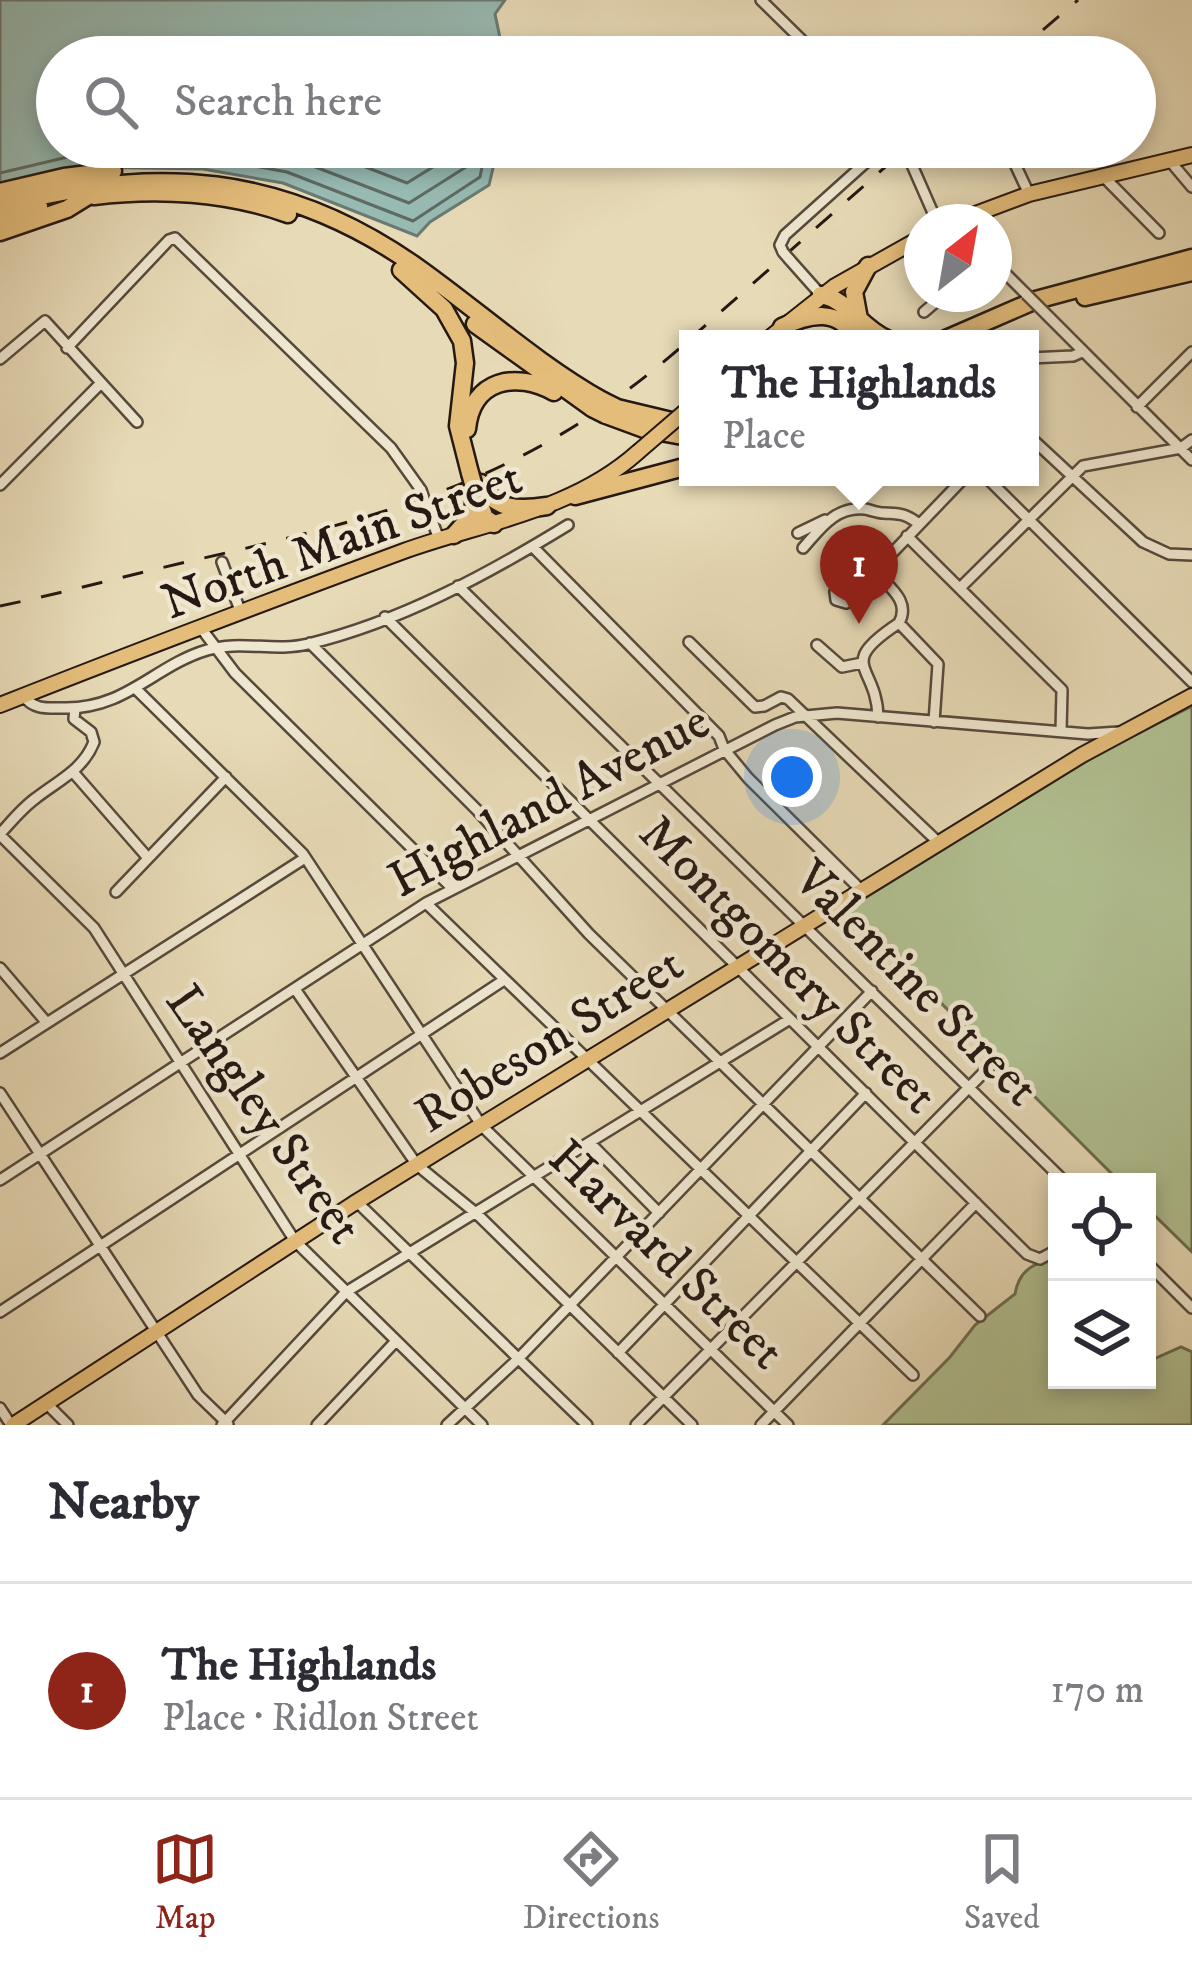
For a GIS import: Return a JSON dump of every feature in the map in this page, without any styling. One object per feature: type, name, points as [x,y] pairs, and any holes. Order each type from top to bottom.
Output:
[{"type":"highway","points":[[0,192],[114,171],[173,175],[311,210],[375,240],[601,410]]},
{"type":"highway","points":[[0,206],[114,182],[173,181],[244,190]]},
{"type":"highway","points":[[0,218],[88,196],[132,192],[190,195],[280,211],[341,235],[401,270],[601,410],[679,423]]},
{"type":"highway","points":[[0,232],[88,196]]},
{"type":"highway","points":[[966,330],[1044,297],[1192,258]]},
{"type":"highway","points":[[855,329],[853,296],[868,266]]},
{"type":"highway","points":[[401,270],[444,309],[460,334],[465,363],[458,426],[476,481],[503,506],[547,506]]},
{"type":"highway","points":[[995,330],[1068,302],[1192,272]]},
{"type":"highway","points":[[821,295],[855,329]]},
{"type":"highway","points":[[782,330],[819,315],[855,329]]},
{"type":"highway","points":[[959,330],[983,322]]},
{"type":"highway","points":[[494,524],[484,516],[467,422],[474,403],[494,385],[514,379],[529,381],[644,429],[679,435]]},
{"type":"highway","points":[[575,496],[679,468]]},
{"type":"highway","points":[[447,537],[473,514],[476,481]]},
{"type":"main road","points":[[1156,164],[1192,155]]},
{"type":"main road","points":[[1002,204],[1138,168]]},
{"type":"main road","points":[[779,330],[821,295],[904,247]]},
{"type":"main road","name":"North Main Street","points":[[0,704],[447,537],[575,496],[679,417]]},
{"type":"main road","name":"Highland Avenue","points":[[1130,729],[1192,696]]},
{"type":"main road","name":"Robeson Street","points":[[12,1425],[416,1165],[1130,729]]},
{"type":"street","points":[[761,0],[798,36]]},
{"type":"street","points":[[1169,161],[1192,187]]},
{"type":"street","points":[[821,295],[786,256],[780,241],[860,168]]},
{"type":"street","points":[[913,168],[929,204]]},
{"type":"street","points":[[1017,168],[1029,194]]},
{"type":"street","points":[[1103,176],[1159,233]]},
{"type":"street","points":[[67,348],[175,238],[391,448],[447,537]]},
{"type":"street","points":[[1012,280],[1192,460]]},
{"type":"street","points":[[0,358],[45,321],[137,422]]},
{"type":"street","points":[[1039,358],[1082,352]]},
{"type":"street","points":[[1137,407],[1192,352]]},
{"type":"street","points":[[0,485],[100,385]]},
{"type":"street","points":[[960,588],[1083,466],[1180,448],[1192,440]]},
{"type":"street","points":[[1039,445],[1152,548],[1192,555]]},
{"type":"street","points":[[851,586],[875,571],[956,486]]},
{"type":"street","points":[[995,486],[1192,682]]},
{"type":"street","points":[[798,533],[862,508],[902,513],[919,524]]},
{"type":"street","points":[[803,548],[825,520]]},
{"type":"street","points":[[22,696],[38,708],[93,708],[213,649],[310,644],[458,586],[568,525]]},
{"type":"street","points":[[907,536],[1064,692]]},
{"type":"street","points":[[533,547],[718,736],[748,778],[862,891]]},
{"type":"street","points":[[222,562],[241,614]]},
{"type":"street","points":[[875,571],[902,601],[904,611],[898,623],[870,644],[862,663],[876,695],[878,716]]},
{"type":"street","name":"Valentine Street","points":[[458,586],[1056,1173]]},
{"type":"street","name":"Montgomery Street","points":[[385,617],[1027,1254],[1040,1259],[1048,1255]]},
{"type":"street","points":[[898,623],[938,664],[934,722]]},
{"type":"street","points":[[201,628],[213,649],[452,889]]},
{"type":"street","points":[[689,642],[755,706],[781,697],[838,744],[939,843]]},
{"type":"street","points":[[310,644],[478,811],[667,1011],[980,1316]]},
{"type":"street","points":[[817,645],[842,667],[862,663]]},
{"type":"street","points":[[1061,731],[1064,692],[1076,680]]},
{"type":"street","name":"Harvard Street","points":[[136,689],[305,858],[482,1126],[788,1425]]},
{"type":"street","points":[[0,834],[24,808],[89,756],[94,742],[91,732],[74,719],[75,708]]},
{"type":"street","name":"Highland Avenue","points":[[0,1180],[426,903],[775,725],[837,713],[1090,734],[1130,729]]},
{"type":"street","points":[[73,772],[148,858]]},
{"type":"street","points":[[116,892],[226,777]]},
{"type":"street","name":"Langley Street","points":[[0,834],[94,928],[295,1241],[482,1425]]},
{"type":"street","points":[[0,1054],[305,858]]},
{"type":"street","points":[[426,903],[913,1375]]},
{"type":"street","points":[[0,968],[47,1023]]},
{"type":"street","points":[[0,1312],[504,980]]},
{"type":"street","points":[[295,989],[416,1165],[477,1214],[692,1425]]},
{"type":"street","points":[[447,1425],[518,1359],[872,991]]},
{"type":"street","points":[[0,1093],[198,1395],[225,1424],[346,1292],[790,1019]]},
{"type":"street","points":[[636,1425],[995,1061]]},
{"type":"street","points":[[618,1353],[866,1093]]},
{"type":"street","points":[[591,1144],[659,1213]]},
{"type":"street","points":[[357,1202],[586,1425]]},
{"type":"street","points":[[761,1425],[976,1203]]},
{"type":"street","points":[[1156,1272],[1192,1308]]},
{"type":"street","points":[[317,1425],[395,1342]]},
{"type":"street","points":[[46,1403],[68,1425]]},
{"type":"street","points":[[0,1408],[12,1425]]},
{"type":"green space","points":[[1192,706],[1192,1252],[1156,1217],[1156,1173],[1111,1173],[847,909],[1101,752]]},
{"type":"green space","points":[[1048,1260],[1048,1389],[1156,1389],[1156,1358],[1181,1347],[1192,1352],[1192,1425],[883,1425],[975,1325],[1015,1294],[1024,1273]]},
{"type":"water","points":[[0,0],[505,0],[495,14],[500,36],[36,36],[36,168],[73,168],[0,185]]},
{"type":"water","points":[[140,168],[493,168],[489,185],[430,222],[417,236],[283,183],[203,169]]},
{"type":"railway","points":[[1036,36],[1078,0]]},
{"type":"railway","points":[[700,330],[884,168]]},
{"type":"railway","points":[[0,606],[340,524],[461,484],[575,426],[679,348]]},
{"type":"place","name":"The Highlands","points":[[859,624]]}]
